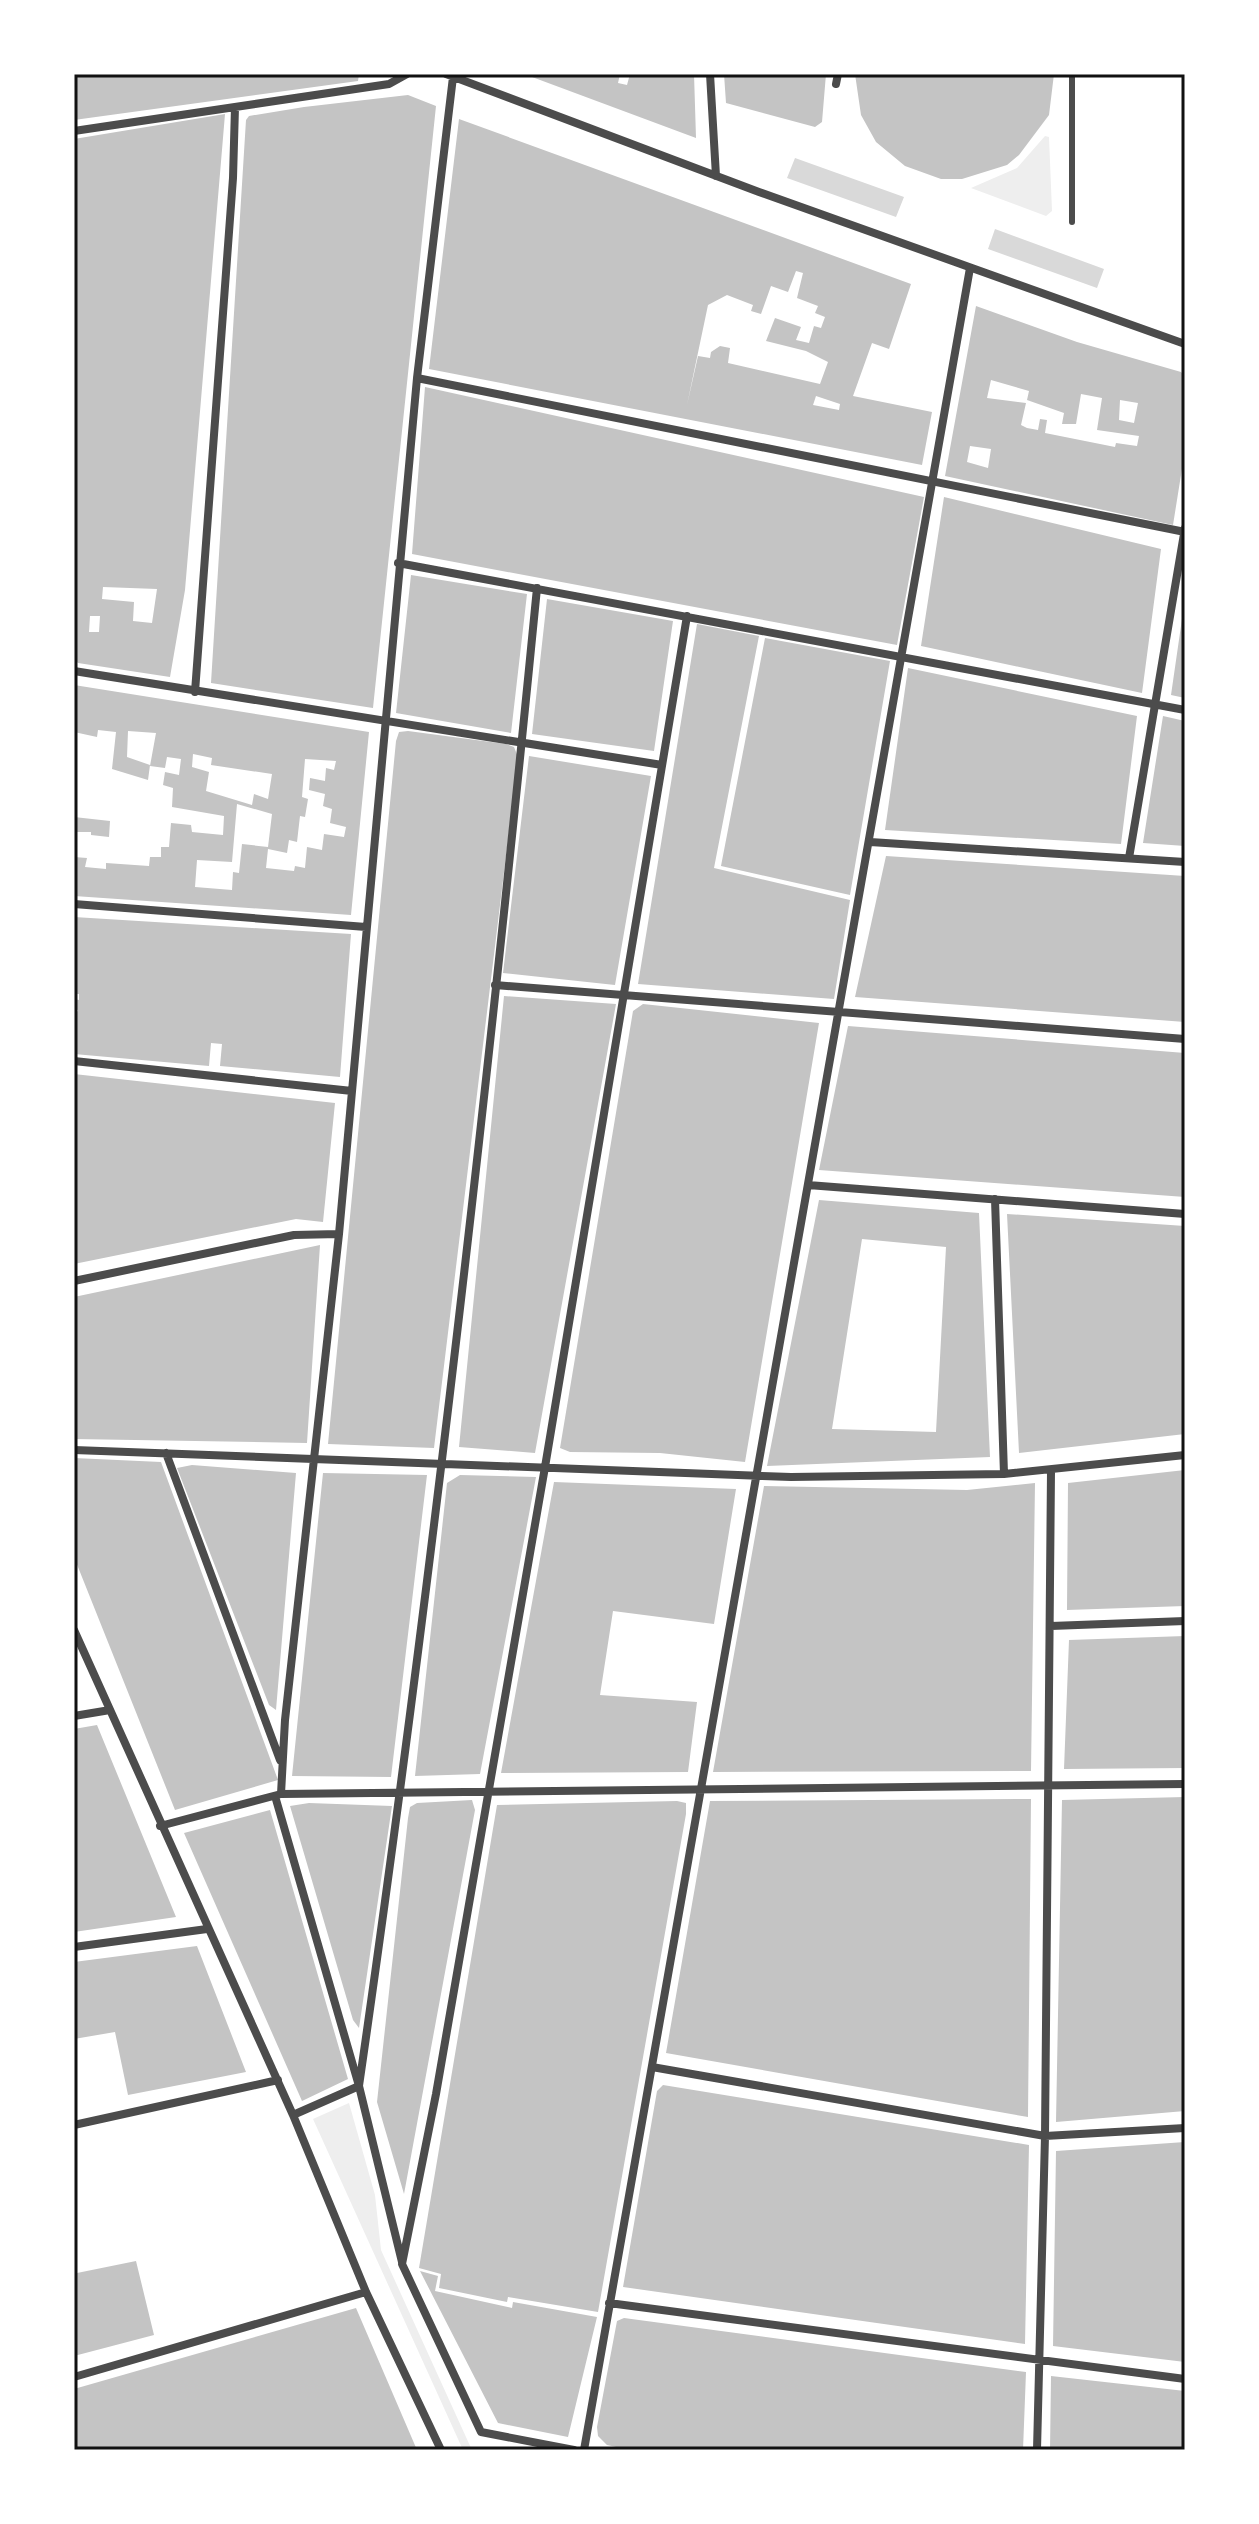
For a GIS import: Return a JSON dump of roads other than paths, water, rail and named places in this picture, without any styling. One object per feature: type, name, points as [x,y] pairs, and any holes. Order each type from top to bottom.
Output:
[{"type":"street","points":[[74,131],[389,84],[407,74]]},
{"type":"street","points":[[710,74],[716,176]]},
{"type":"street","points":[[1072,74],[1072,222]]},
{"type":"street","points":[[574,2450],[481,2432],[402,2264],[359,2086],[278,1795],[339,1234],[398,563],[450,76],[716,176],[1185,344]]},
{"type":"street","points":[[195,692],[233,178],[235,107]]},
{"type":"street","points":[[584,2450],[754,1475],[870,842],[900,655],[970,268]]},
{"type":"street","points":[[417,378],[1185,530],[1129,858]]},
{"type":"street","points":[[398,563],[1185,710]]},
{"type":"street","points":[[359,2086],[401,1792],[441,1463],[537,588]]},
{"type":"street","points":[[402,2264],[436,2094],[545,1467],[687,616]]},
{"type":"street","points":[[74,671],[662,765]]},
{"type":"street","points":[[870,842],[1185,862]]},
{"type":"street","points":[[74,904],[366,927]]},
{"type":"street","points":[[495,985],[1185,1039]]},
{"type":"street","points":[[74,1061],[352,1091]]},
{"type":"street","points":[[808,1185],[1185,1214]]},
{"type":"street","points":[[995,1199],[1004,1474]]},
{"type":"street","points":[[74,1281],[294,1235],[339,1234]]},
{"type":"street","points":[[74,1450],[754,1475],[1004,1474],[1185,1455]]},
{"type":"street","points":[[166,1453],[282,1765]]},
{"type":"street","points":[[1037,2450],[1045,2136],[1051,1471]]},
{"type":"street","points":[[1051,1626],[1185,1621]]},
{"type":"street","points":[[74,1630],[160,1826],[278,2080],[366,2292],[441,2450]]},
{"type":"street","points":[[74,1716],[110,1710]]},
{"type":"street","points":[[160,1826],[278,1795],[702,1787],[1185,1784]]},
{"type":"street","points":[[74,1947],[207,1929]]},
{"type":"street","points":[[652,2067],[1045,2136],[1185,2128]]},
{"type":"street","points":[[74,2125],[278,2080]]},
{"type":"street","points":[[293,2115],[359,2086]]},
{"type":"street","points":[[74,2377],[366,2292]]},
{"type":"street","points":[[609,2303],[1185,2379]]}]
